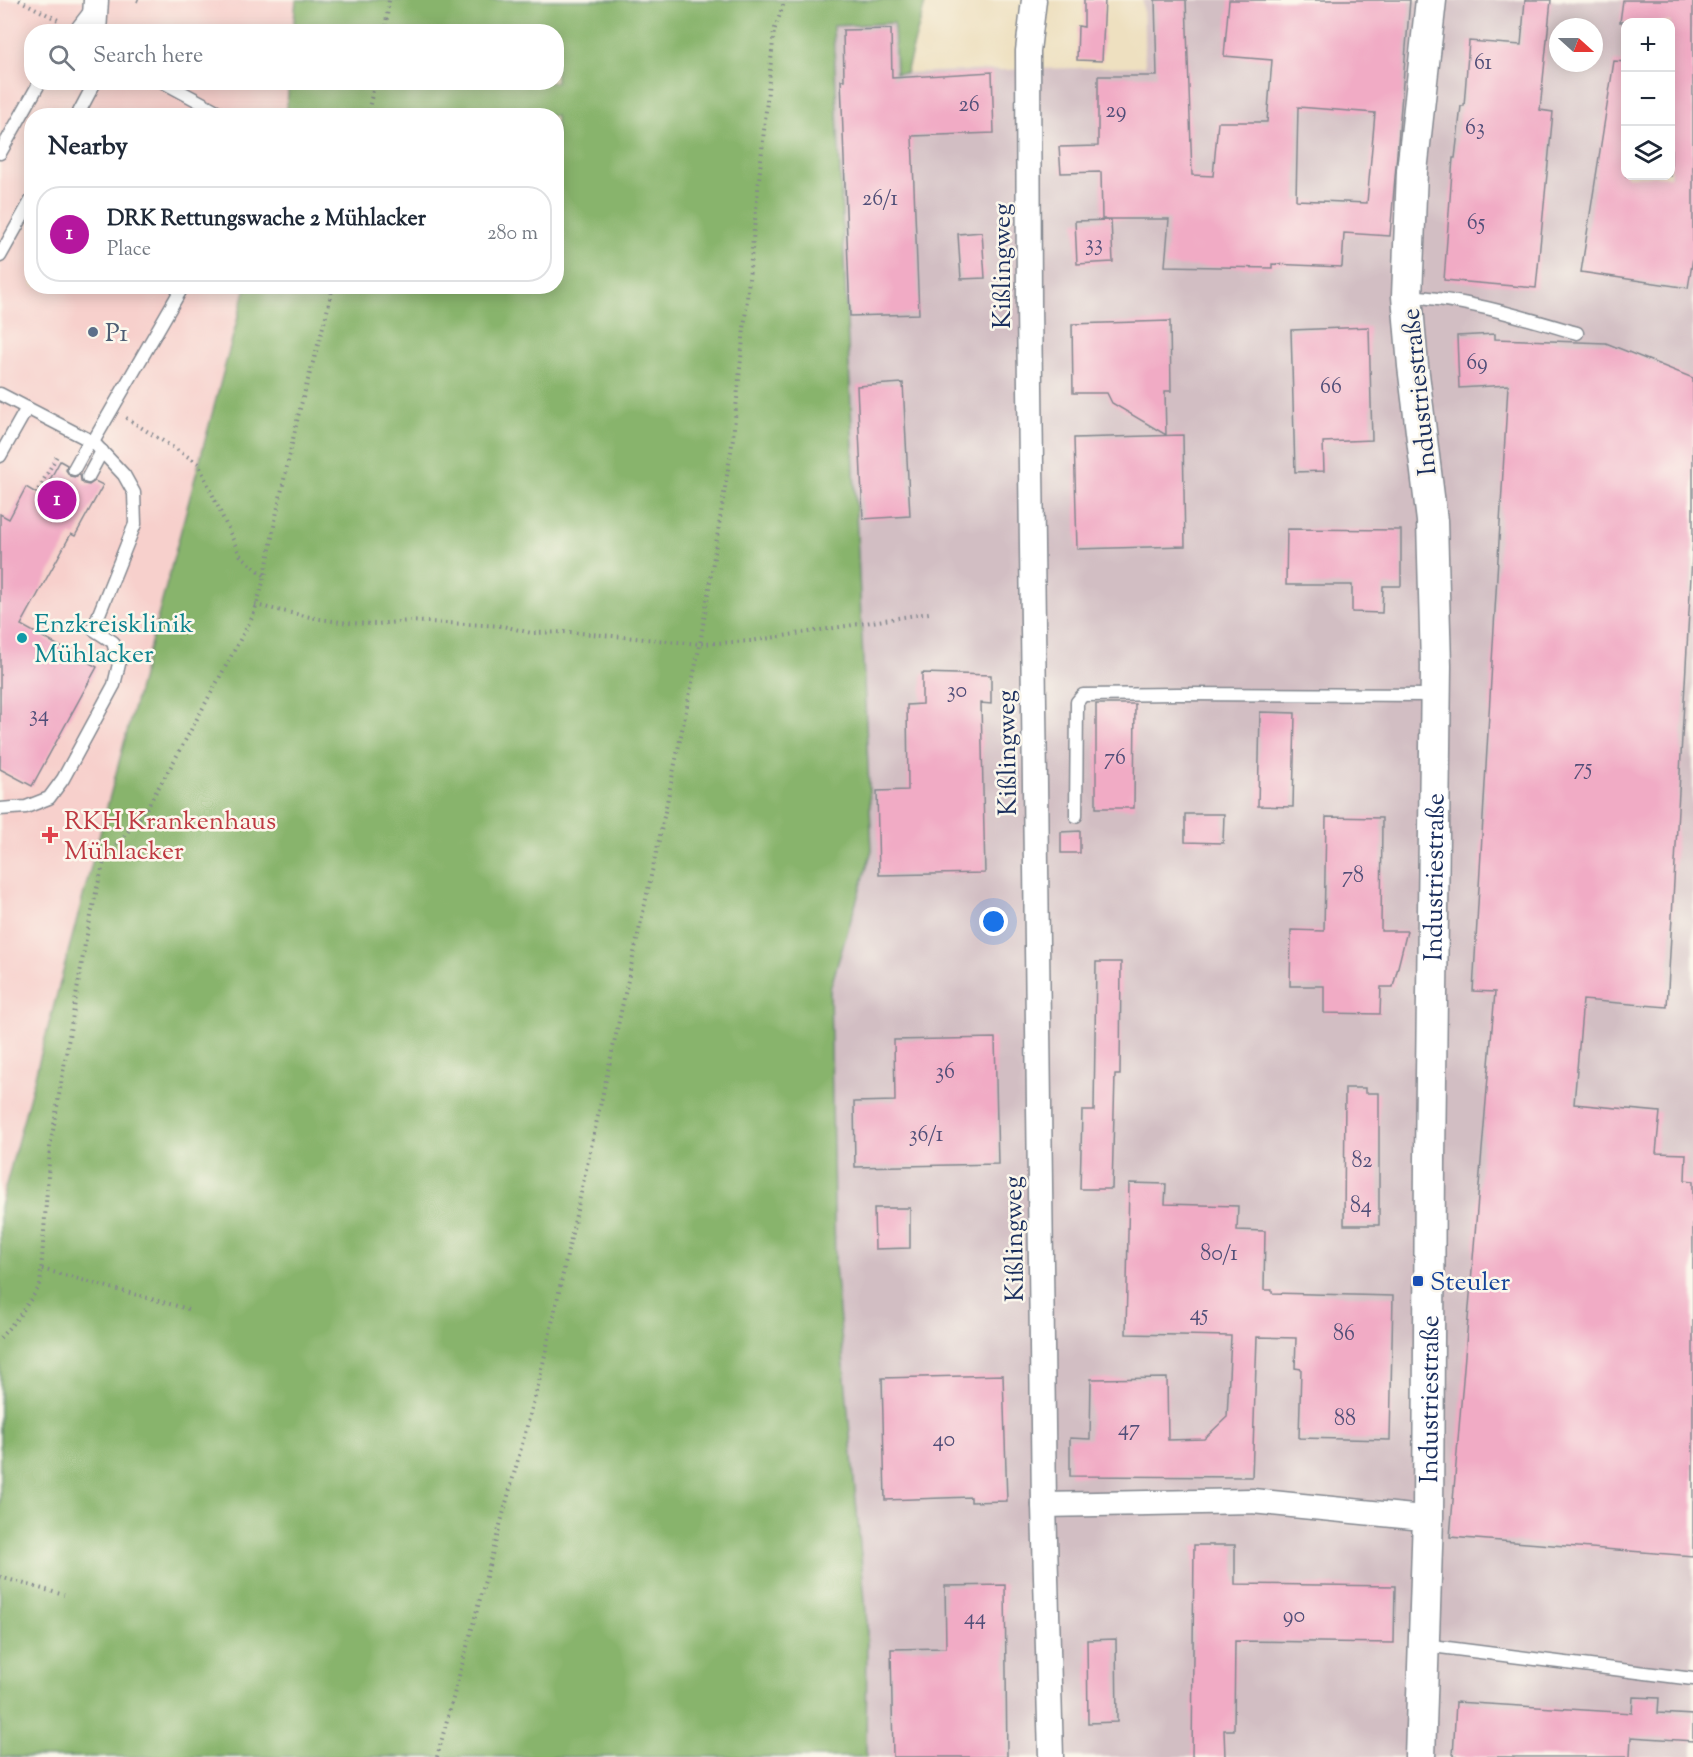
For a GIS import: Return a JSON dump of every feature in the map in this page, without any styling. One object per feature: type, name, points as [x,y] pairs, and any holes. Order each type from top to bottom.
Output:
[{"type":"street","name":"Kißlingweg","points":[[1034,0],[1028,51],[1029,306],[1044,1505],[1051,1757]]},
{"type":"street","name":"Industriestraße","points":[[1420,1757],[1428,1517],[1436,695],[1432,521],[1407,296],[1412,171],[1431,0]]},
{"type":"street","points":[[85,24],[96,2]]},
{"type":"street","points":[[1044,1505],[1252,1501],[1428,1517]]},
{"type":"lane","points":[[25,108],[35,90]]},
{"type":"lane","points":[[81,108],[90,90]]},
{"type":"lane","points":[[178,90],[211,108]]},
{"type":"lane","points":[[0,153],[24,110]]},
{"type":"lane","points":[[0,256],[24,212]]},
{"type":"lane","points":[[88,477],[95,445],[178,294]]},
{"type":"lane","points":[[1407,296],[1428,297],[1498,310],[1577,333]]},
{"type":"lane","points":[[0,394],[95,445],[124,475],[134,493],[135,524],[93,629],[113,642],[119,664],[114,685],[63,779],[49,798],[26,807],[0,809]]},
{"type":"lane","points":[[0,456],[27,408]]},
{"type":"lane","points":[[74,469],[95,445]]},
{"type":"lane","points":[[1076,816],[1077,702],[1083,695],[1436,695]]},
{"type":"lane","points":[[1424,1645],[1693,1679]]},
{"type":"path","points":[[19,0],[68,24]]},
{"type":"path","points":[[386,24],[389,0]]},
{"type":"path","points":[[437,1757],[539,1382],[700,644],[733,438],[774,31],[785,0]]},
{"type":"path","points":[[369,108],[373,90]]},
{"type":"path","points":[[0,1338],[40,1286],[50,1148],[85,944],[105,858],[144,814],[252,616],[265,576],[299,412],[331,294]]},
{"type":"path","points":[[113,409],[198,463],[240,555],[265,576]]},
{"type":"path","points":[[43,492],[38,490],[72,431]]},
{"type":"path","points":[[255,605],[348,623],[377,624],[409,621],[503,626],[531,633],[568,632],[700,644],[751,641],[929,613]]},
{"type":"path","points":[[42,1269],[188,1309]]},
{"type":"path","points":[[0,1577],[64,1595]]},
{"type":"shaded area","name":"RKH Krankenhaus Mühlacker","points":[[0,0],[296,0],[294,24],[24,24],[24,90],[288,90],[287,108],[24,108],[24,294],[244,294],[0,1207]]},
{"type":"shaded area","points":[[1143,0],[1693,0],[1693,1757],[866,1757],[867,1623],[835,1266],[830,989],[872,850],[833,26],[894,23],[897,73],[1145,66]]},
{"type":"green space","points":[[296,0],[926,0],[906,73],[896,73],[894,23],[833,26],[872,850],[830,989],[835,1266],[867,1623],[866,1757],[0,1757],[0,1207],[244,294],[564,294],[564,108],[287,108],[288,90],[564,90],[564,24],[294,24]]},
{"type":"building","points":[[1084,0],[1105,0],[1102,61],[1077,60],[1078,26],[1084,27]]},
{"type":"building","points":[[1155,0],[1186,0],[1192,175],[1213,176],[1218,122],[1267,122],[1272,60],[1224,56],[1229,0],[1410,0],[1390,236],[1344,233],[1342,267],[1272,264],[1272,268],[1165,266],[1169,219],[1102,219],[1101,172],[1061,173],[1059,147],[1098,146],[1098,76],[1157,76]],"holes":[[[1298,107],[1375,113],[1367,203],[1296,200]]]},
{"type":"building","points":[[1525,0],[1551,0],[1540,110],[1553,112],[1536,288],[1444,280],[1453,158],[1455,158],[1461,106],[1464,106],[1469,41],[1521,45]]},
{"type":"building","points":[[1623,0],[1693,0],[1693,258],[1688,288],[1581,272],[1614,61],[1621,62],[1621,180],[1675,180],[1675,18],[1621,18],[1620,22]]},
{"type":"building","points":[[891,29],[892,78],[992,72],[994,133],[912,136],[919,314],[850,316],[841,80],[844,80],[843,30]]},
{"type":"building","points":[[1111,220],[1113,262],[1077,264],[1075,221]]},
{"type":"building","points":[[982,232],[985,278],[961,279],[958,234]]},
{"type":"building","points":[[1170,321],[1171,391],[1165,391],[1166,435],[1112,403],[1107,393],[1073,393],[1072,324]]},
{"type":"building","points":[[1369,327],[1372,440],[1323,442],[1324,471],[1295,472],[1291,330]]},
{"type":"building","points":[[1495,334],[1495,339],[1606,343],[1693,378],[1693,540],[1667,1007],[1583,1000],[1574,1104],[1660,1112],[1656,1153],[1686,1154],[1685,1180],[1693,1181],[1693,1556],[1450,1537],[1495,992],[1473,991],[1508,385],[1459,388],[1457,336]]},
{"type":"building","points":[[903,383],[910,516],[863,519],[857,386]]},
{"type":"building","points":[[1183,435],[1185,546],[1077,549],[1074,438]]},
{"type":"building","name":"Enzkreisklinik Mühlacker","points":[[60,461],[67,465],[66,470],[70,476],[75,477],[80,474],[84,484],[89,485],[95,481],[103,485],[75,536],[71,534],[21,625],[97,667],[32,786],[0,769],[0,514],[9,519],[26,487],[41,496]]},
{"type":"building","points":[[1287,529],[1401,530],[1401,586],[1383,586],[1382,613],[1352,612],[1352,585],[1286,585]]},
{"type":"building","points":[[922,673],[991,675],[991,704],[981,703],[985,873],[879,875],[877,791],[908,790],[907,705],[922,704]]},
{"type":"building","points":[[1096,704],[1135,704],[1134,808],[1096,808]]},
{"type":"building","points":[[1260,712],[1295,713],[1293,807],[1258,806]]},
{"type":"building","points":[[1185,814],[1224,814],[1223,843],[1185,842]]},
{"type":"building","points":[[1326,817],[1382,818],[1381,931],[1407,931],[1393,987],[1381,987],[1380,1014],[1324,1013],[1324,986],[1290,986],[1291,930],[1324,931]]},
{"type":"building","points":[[1080,831],[1080,853],[1061,853],[1061,832]]},
{"type":"building","points":[[1096,962],[1121,962],[1120,1075],[1115,1075],[1112,1189],[1080,1189],[1082,1111],[1094,1111]]},
{"type":"building","points":[[995,1038],[998,1164],[855,1167],[854,1102],[895,1101],[894,1040]]},
{"type":"building","points":[[1345,1088],[1365,1088],[1365,1093],[1379,1093],[1379,1225],[1344,1225]]},
{"type":"building","points":[[1129,1183],[1166,1184],[1165,1204],[1238,1206],[1237,1230],[1265,1231],[1264,1290],[1272,1290],[1272,1293],[1393,1296],[1390,1440],[1299,1438],[1301,1369],[1295,1368],[1296,1338],[1257,1337],[1252,1477],[1070,1476],[1070,1438],[1090,1439],[1091,1379],[1167,1378],[1168,1440],[1204,1439],[1227,1417],[1231,1336],[1126,1334]]},
{"type":"building","points":[[874,1208],[910,1208],[910,1248],[875,1249]]},
{"type":"building","points":[[1003,1375],[1007,1501],[971,1502],[971,1497],[885,1500],[882,1378]]},
{"type":"building","points":[[1194,1545],[1235,1545],[1235,1584],[1395,1586],[1394,1643],[1235,1641],[1234,1730],[1224,1730],[1225,1757],[1192,1757]]},
{"type":"building","points":[[1005,1585],[1007,1757],[893,1757],[891,1649],[946,1648],[945,1586]]},
{"type":"building","points":[[1116,1639],[1117,1722],[1088,1723],[1087,1640]]},
{"type":"building","points":[[1633,1697],[1659,1698],[1658,1713],[1693,1715],[1693,1741],[1631,1737],[1630,1757],[1453,1757],[1456,1702],[1632,1713]]},
{"type":"place","name":"P1","points":[[93,332]]},
{"type":"place","name":"DRK Rettungswache 2 Mühlacker","points":[[57,500]]},
{"type":"place","name":"Enzkreisklinik Mühlacker","points":[[22,638]]},
{"type":"place","name":"RKH Krankenhaus Mühlacker","points":[[50,835]]},
{"type":"place","name":"Steuler","points":[[1418,1281]]}]
